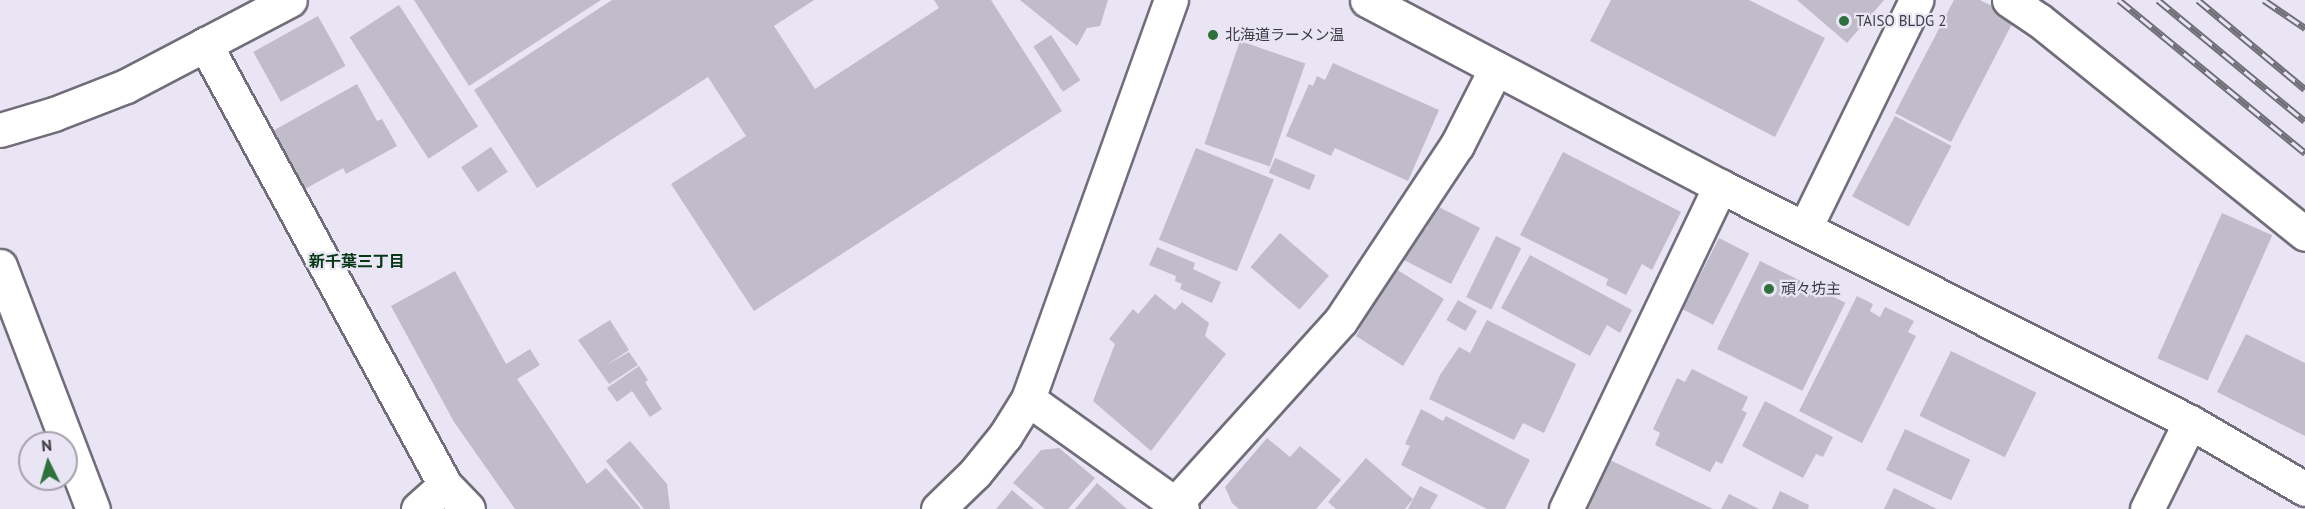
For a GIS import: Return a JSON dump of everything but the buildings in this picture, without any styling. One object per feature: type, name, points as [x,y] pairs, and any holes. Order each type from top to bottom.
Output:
[{"type":"street","points":[[0,130],[54,114],[126,86],[290,0]]},
{"type":"street","points":[[938,509],[975,473],[1005,436],[1028,399],[1172,0]]},
{"type":"street","points":[[1368,0],[1720,186],[2190,422],[2305,489]]},
{"type":"street","points":[[1805,228],[1916,0]]},
{"type":"street","points":[[2009,0],[2039,20],[2305,234]]},
{"type":"street","points":[[205,44],[445,485],[468,509]]},
{"type":"street","points":[[1028,399],[1178,507],[1341,320],[1457,145],[1496,68]]},
{"type":"street","points":[[1566,509],[1720,186]]},
{"type":"street","points":[[0,266],[93,509]]},
{"type":"street","points":[[2147,509],[2190,422]]},
{"type":"street","points":[[418,509],[445,485]]},
{"type":"railway","points":[[2119,0],[2305,153]]},
{"type":"railway","points":[[2158,0],[2305,121]]},
{"type":"railway","points":[[2198,0],[2305,89]]},
{"type":"railway","points":[[2264,0],[2305,28]]},
{"type":"place","name":"TAISO BLDG 2","points":[[1844,21]]},
{"type":"place","name":"北海道ラーメン温","points":[[1213,35]]},
{"type":"place","name":"頑々坊主","points":[[1769,289]]},
{"type":"district","name":"新千葉三丁目","points":[[357,261]]}]
